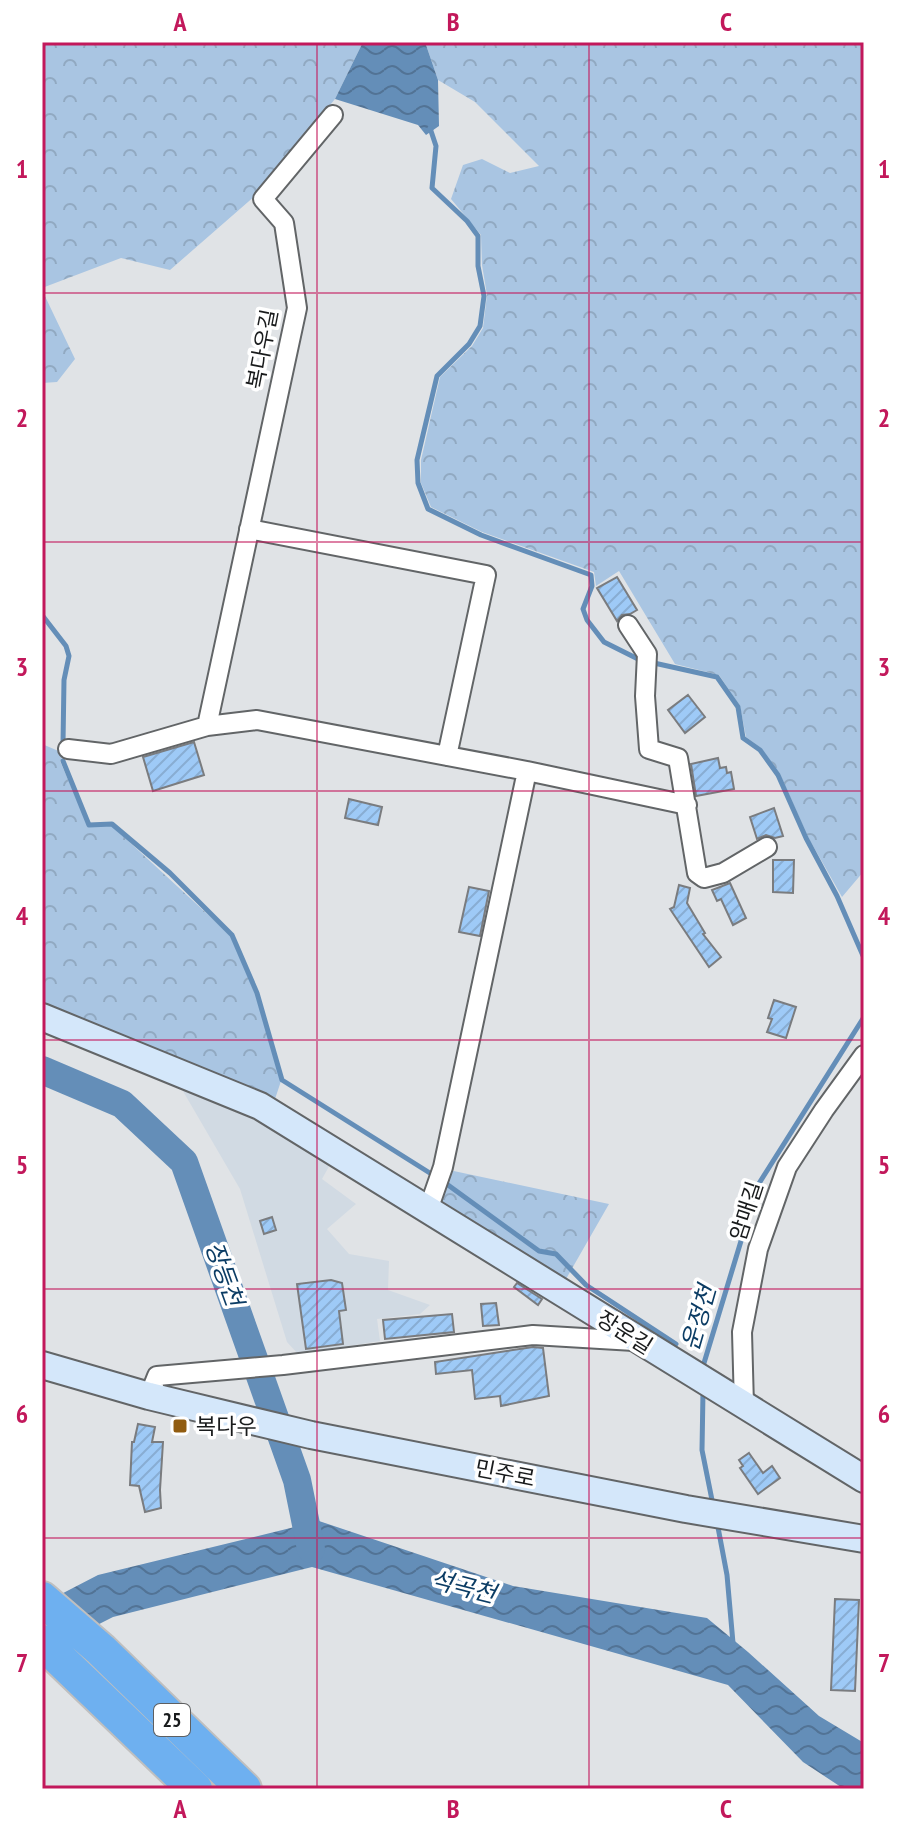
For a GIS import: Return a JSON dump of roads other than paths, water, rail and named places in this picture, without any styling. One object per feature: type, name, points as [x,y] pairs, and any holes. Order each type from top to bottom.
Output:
[{"type":"highway","name":"25","points":[[42,1599],[101,1650],[244,1789]]},
{"type":"highway","name":"25","points":[[42,1642],[195,1789]]},
{"type":"street","name":"복다우길","points":[[207,726],[297,308],[284,223],[263,199],[333,115]]},
{"type":"street","points":[[249,529],[486,575],[447,756]]},
{"type":"street","points":[[628,625],[647,654],[645,696],[649,749],[678,758],[697,873],[704,878],[723,873],[767,847]]},
{"type":"street","points":[[68,749],[111,754],[207,726],[257,720],[687,805]]},
{"type":"street","points":[[428,1210],[443,1167],[527,771]]},
{"type":"street","name":"장운길","points":[[42,1017],[260,1106],[864,1479]]},
{"type":"street","name":"암매길","points":[[737,1401],[742,1332],[758,1249],[787,1167],[864,1055]]},
{"type":"street","points":[[149,1396],[157,1376],[228,1371],[533,1335],[641,1341]]},
{"type":"street","name":"민주로","points":[[42,1365],[149,1396],[311,1435],[686,1509],[864,1539]]},
{"type":"water","points":[[363,42],[425,42],[438,80],[439,126],[426,135],[418,125],[335,99]]},
{"type":"water","name":"석곡천","points":[[319,1521],[513,1586],[707,1618],[819,1716],[864,1743],[864,1789],[844,1789],[803,1762],[728,1685],[312,1567],[113,1617],[42,1653],[42,1604],[98,1575]]},
{"type":"waterway","points":[[430,128],[436,146],[432,188],[467,221],[478,236],[478,266],[484,296],[480,326],[469,344],[437,376],[417,460],[418,483],[428,509],[481,535],[591,575],[592,586],[583,609],[587,620],[604,642],[640,660]]},
{"type":"waterway","points":[[42,615],[66,646],[69,656],[64,680],[63,743]]},
{"type":"waterway","points":[[654,663],[717,677],[738,707],[743,738],[760,750],[778,775],[864,958]]},
{"type":"waterway","points":[[63,761],[89,825],[112,824],[170,873],[232,935],[257,993],[282,1080],[433,1175]]},
{"type":"waterway","name":"운정천","points":[[704,1370],[758,1185],[864,1017]]},
{"type":"waterway","name":"장등천","points":[[42,1070],[122,1104],[184,1162],[297,1480],[311,1549]]},
{"type":"waterway","points":[[448,1185],[539,1251],[556,1254],[586,1285],[676,1344]]},
{"type":"waterway","name":"운정천","points":[[703,1392],[702,1450],[713,1505]]},
{"type":"waterway","name":"운정천","points":[[717,1522],[727,1575],[733,1643]]},
{"type":"place","name":"복다우","points":[[180,1426]]}]
